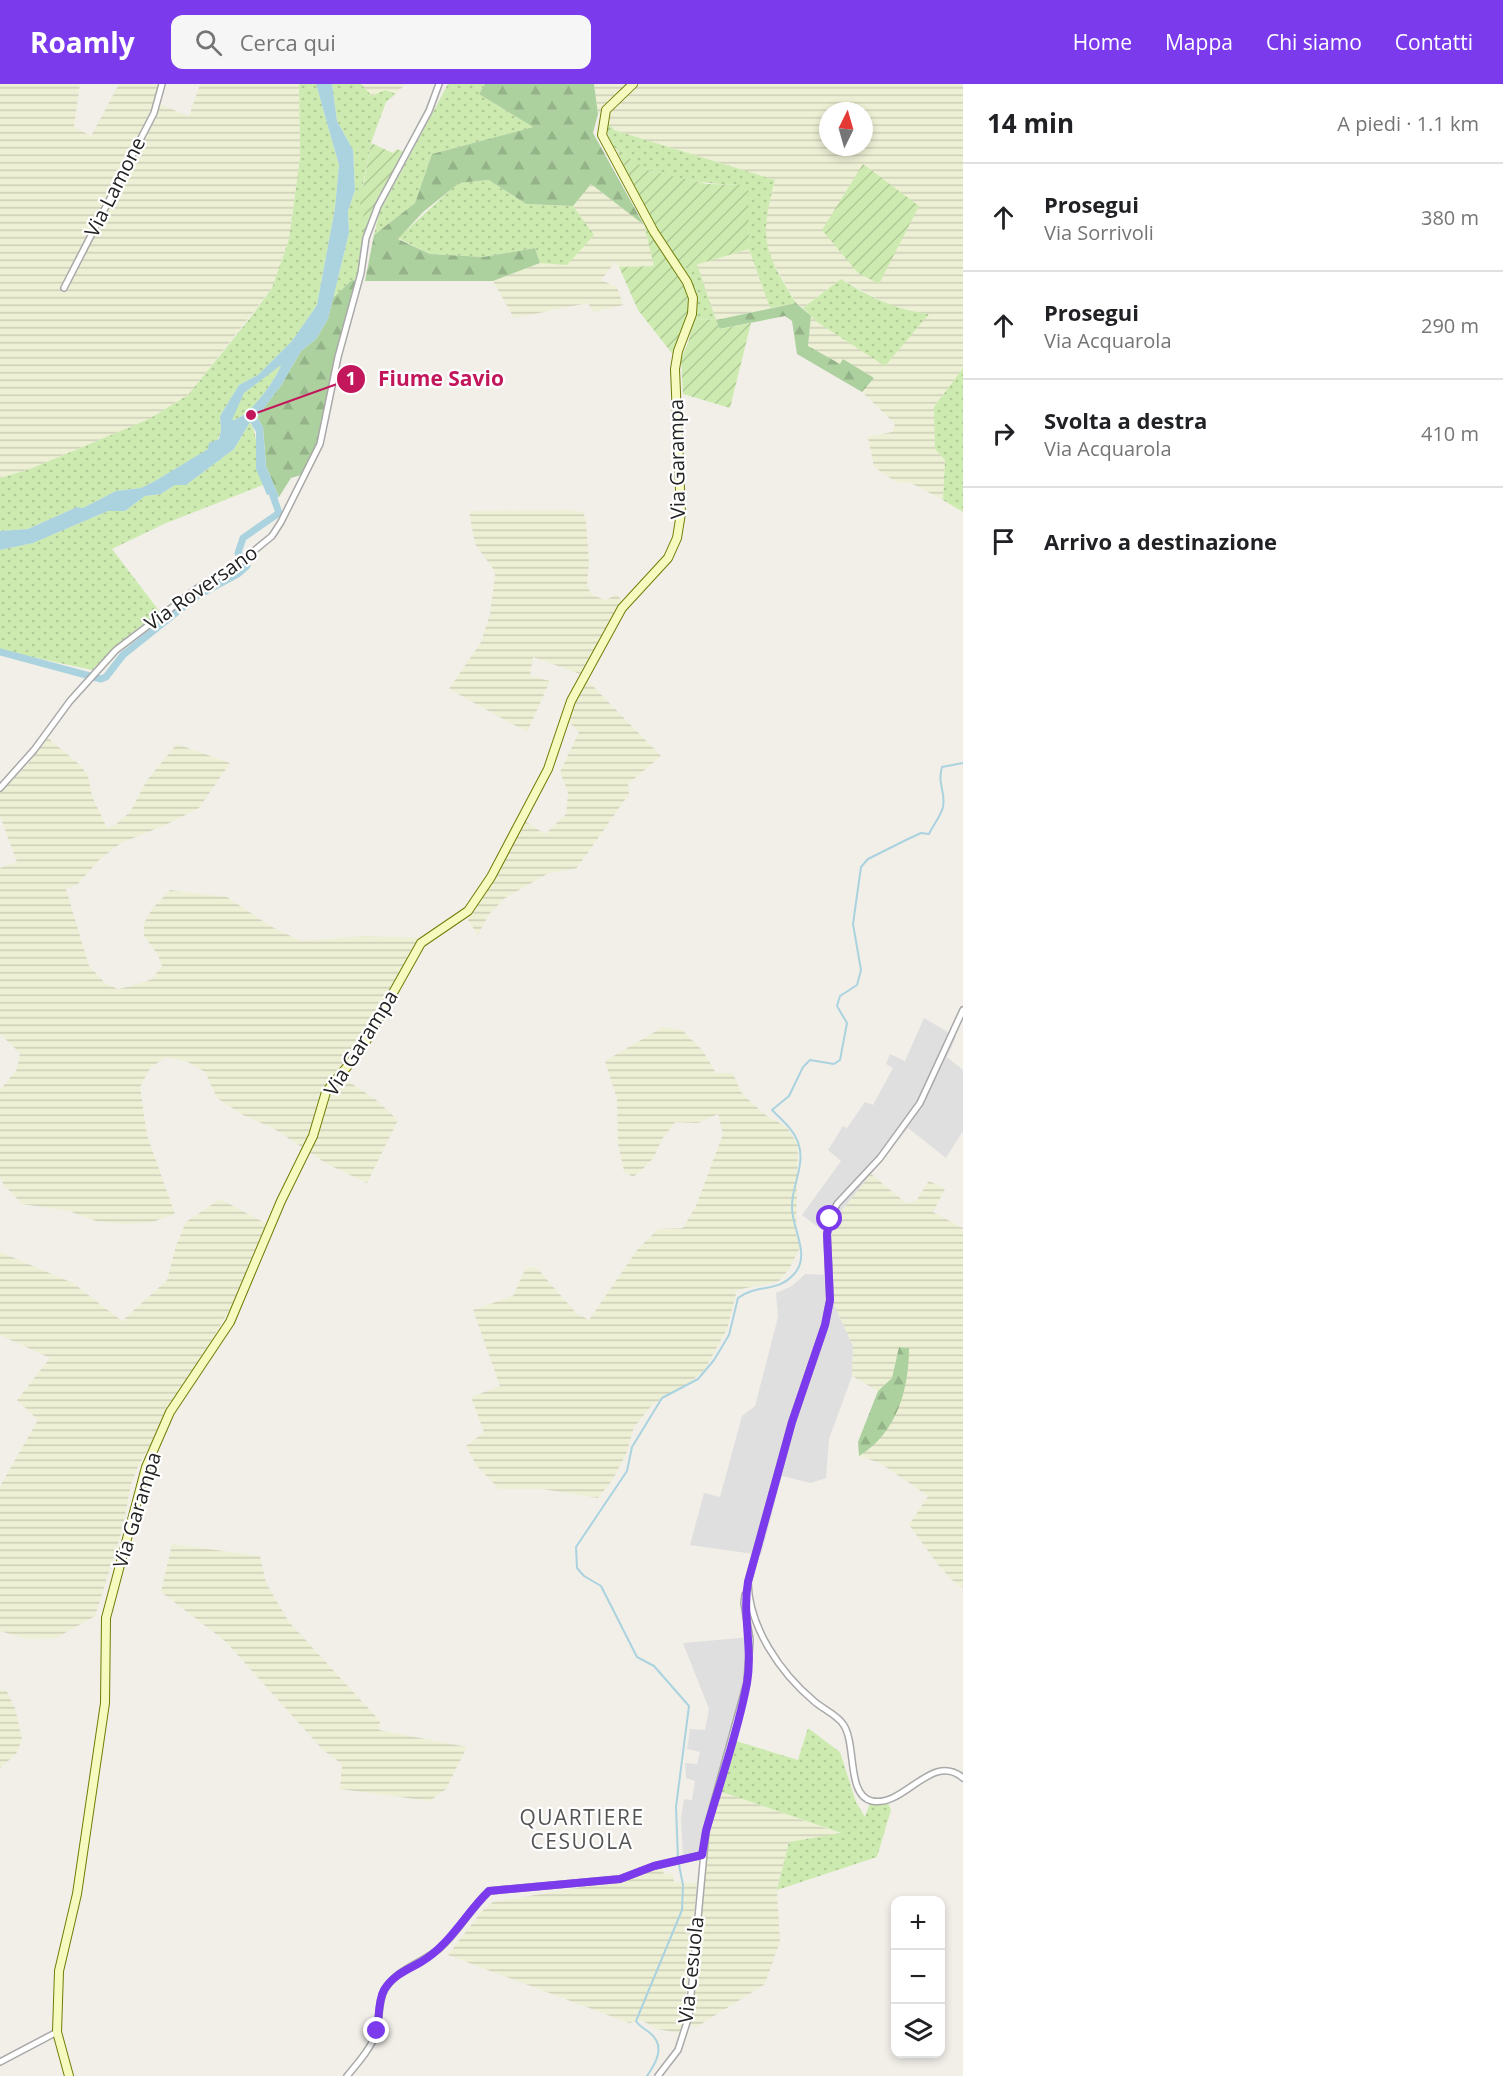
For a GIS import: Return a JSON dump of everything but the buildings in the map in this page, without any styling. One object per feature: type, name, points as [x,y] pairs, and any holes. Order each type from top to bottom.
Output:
[{"type":"street","name":"Via Lamone","points":[[64,288],[154,113],[162,84]]},
{"type":"street","name":"Via Roversano","points":[[0,788],[34,750],[70,701],[116,650],[199,586],[233,568],[272,536],[281,522],[320,444],[338,357],[361,273],[366,238],[378,206],[429,111],[439,84]]},
{"type":"street","name":"Via Garampa","points":[[69,2076],[57,2032],[59,1971],[77,1894],[105,1704],[106,1618],[146,1467],[170,1413],[230,1322],[281,1201],[314,1136],[326,1092],[361,1050],[421,943],[468,911],[491,877],[548,769],[571,701],[616,618],[622,608],[668,558],[677,538],[681,513],[675,369],[678,351],[692,314],[693,298],[687,282],[654,232],[602,135],[606,110],[633,84]]},
{"type":"street","points":[[963,1010],[920,1102],[880,1158],[837,1204],[830,1219],[827,1234],[830,1300],[825,1325],[792,1422],[748,1582],[748,1602],[755,1623],[780,1664],[813,1701],[843,1723],[851,1738],[855,1783],[865,1798],[873,1802],[889,1800],[934,1772],[948,1771],[963,1778]]},
{"type":"street","name":"Via Cesuola","points":[[658,2076],[678,2050],[689,2016],[706,1831],[747,1682],[750,1640],[744,1603],[748,1582]]},
{"type":"street","points":[[347,2076],[359,2063],[377,2031],[384,1990],[399,1973],[422,1962],[440,1948],[473,1906],[489,1891],[620,1879],[654,1866],[702,1855]]},
{"type":"street","points":[[0,2062],[57,2032]]},
{"type":"shaded area","points":[[924,1018],[956,1037],[947,1057],[963,1070],[963,1131],[946,1158],[908,1128],[839,1214],[831,1237],[802,1215],[841,1161],[828,1150],[843,1126],[847,1128],[865,1102],[873,1105],[893,1068],[886,1064],[890,1054],[905,1061]]},
{"type":"shaded area","points":[[805,1274],[830,1275],[832,1300],[853,1346],[852,1376],[829,1439],[826,1478],[811,1483],[782,1476],[761,1555],[690,1545],[704,1493],[720,1497],[742,1416],[755,1406],[778,1317],[776,1293],[792,1286]]},
{"type":"shaded area","points":[[752,1637],[751,1674],[719,1791],[705,1861],[683,1860],[681,1817],[684,1799],[692,1800],[695,1781],[686,1778],[685,1763],[697,1764],[700,1752],[687,1749],[690,1729],[705,1730],[709,1709],[683,1643]]},
{"type":"green space","points":[[0,84],[80,84],[74,127],[91,136],[119,84],[165,84],[159,104],[189,116],[200,84],[299,84],[300,158],[289,239],[272,288],[188,395],[149,419],[30,469],[0,478]]},
{"type":"green space","points":[[299,84],[316,84],[339,165],[335,208],[317,305],[292,341],[258,375],[239,385],[220,416],[221,430],[218,439],[209,449],[141,488],[116,491],[83,508],[77,507],[28,529],[0,531],[0,478],[30,469],[149,419],[188,395],[272,288],[289,239],[300,158]]},
{"type":"green space","points":[[332,84],[361,84],[372,96],[385,90],[396,94],[386,102],[371,143],[363,185],[366,231],[357,281],[352,280],[333,298],[349,233],[348,211],[355,190],[353,150],[337,121]]},
{"type":"green space","points":[[361,84],[405,84],[396,94],[385,90],[372,96]]},
{"type":"green space","points":[[448,84],[485,84],[479,94],[533,127],[432,154],[415,203],[374,235],[379,213]]},
{"type":"green space","points":[[485,84],[594,84],[598,114],[593,133],[644,225],[591,184],[573,206],[526,204],[489,180],[459,183],[423,212],[398,239],[430,254],[483,257],[535,248],[540,263],[493,281],[365,281],[374,235],[415,203],[432,154],[533,127],[479,94]]},
{"type":"green space","points":[[594,84],[963,84],[963,368],[934,407],[945,460],[943,500],[911,483],[896,482],[874,467],[868,437],[892,432],[895,424],[862,392],[873,378],[843,359],[840,365],[808,346],[811,316],[885,365],[928,314],[905,311],[885,303],[841,279],[803,308],[796,303],[767,252],[765,217],[775,180],[614,130],[598,114]]},
{"type":"green space","points":[[607,122],[614,130],[775,180],[767,217],[768,244],[777,270],[796,303],[770,308],[749,249],[747,185],[685,180],[640,166],[622,155],[610,140]]},
{"type":"green space","points":[[371,143],[393,153],[397,149],[404,152],[366,231],[359,229],[364,213],[359,210]]},
{"type":"green space","points":[[617,151],[650,171],[707,184],[748,185],[749,249],[682,269],[656,232]]},
{"type":"green space","points":[[863,164],[919,206],[879,284],[858,273],[822,230]]},
{"type":"green space","points":[[489,180],[526,204],[573,206],[594,235],[567,265],[540,263],[535,248],[483,257],[430,254],[398,238],[458,183]]},
{"type":"green space","points":[[591,184],[644,225],[655,266],[619,267],[615,262],[601,280],[617,287],[623,305],[593,312],[588,303],[514,318],[493,281],[540,263],[562,263],[594,235],[573,206]]},
{"type":"green space","points":[[644,225],[682,279],[688,297],[686,319],[674,356],[638,310],[619,267],[654,266]]},
{"type":"green space","points":[[749,249],[770,308],[716,320],[697,264]]},
{"type":"green space","points":[[697,264],[716,320],[693,319],[696,296],[682,269]]},
{"type":"green space","points":[[841,279],[883,302],[929,314],[885,366],[817,322],[803,308]]},
{"type":"green space","points":[[352,280],[357,281],[319,443],[301,475],[291,478],[279,497],[266,466],[263,427],[257,417],[282,384],[301,351],[316,339],[328,319],[333,298]]},
{"type":"green space","points":[[796,303],[811,316],[808,346],[840,364],[843,359],[874,378],[862,392],[797,354],[792,321],[785,316],[719,329],[716,320]]},
{"type":"green space","points":[[693,319],[716,320],[720,329],[751,323],[730,408],[683,394],[681,359],[689,340]]},
{"type":"green space","points":[[282,364],[268,388],[253,406],[246,413],[231,420],[244,393]]},
{"type":"green space","points":[[963,368],[963,512],[943,500],[945,460],[935,449],[934,407]]},
{"type":"green space","points":[[250,422],[255,437],[263,485],[164,524],[112,549],[160,612],[118,644],[92,670],[0,650],[0,550],[33,543],[108,511],[125,511],[145,496],[161,494],[175,485],[186,485],[234,449]]},
{"type":"green space","points":[[569,510],[583,512],[586,521],[589,562],[587,586],[592,595],[606,600],[617,594],[622,602],[580,674],[533,657],[530,676],[550,681],[527,732],[449,689],[481,642],[490,614],[495,575],[494,570],[475,544],[469,511]]},
{"type":"green space","points":[[587,680],[661,756],[628,784],[629,794],[577,868],[547,874],[505,898],[489,914],[478,935],[468,920],[525,821],[545,834],[566,814],[568,792],[560,772],[579,732],[569,722],[576,700]]},
{"type":"green space","points":[[48,738],[80,765],[88,776],[92,796],[107,828],[115,825],[130,812],[147,780],[177,744],[230,763],[199,808],[121,843],[100,859],[77,885],[66,889],[89,966],[106,984],[118,989],[132,986],[152,979],[162,966],[158,955],[144,936],[144,923],[152,909],[170,890],[227,897],[270,926],[301,941],[365,936],[421,938],[337,1074],[375,1099],[398,1120],[367,1183],[327,1164],[273,1128],[243,1115],[217,1098],[205,1072],[188,1062],[166,1057],[150,1068],[140,1087],[147,1135],[175,1214],[152,1222],[127,1224],[96,1221],[69,1211],[22,1204],[4,1185],[0,1178],[0,1090],[17,1069],[20,1053],[0,1034],[0,868],[17,862],[0,816],[0,792],[28,764]]},
{"type":"green space","points":[[663,1027],[682,1030],[703,1051],[716,1073],[733,1073],[741,1092],[753,1104],[767,1116],[787,1127],[798,1145],[796,1235],[801,1246],[789,1269],[779,1281],[737,1290],[727,1329],[705,1369],[688,1384],[653,1404],[634,1427],[626,1454],[613,1479],[598,1498],[543,1489],[499,1489],[476,1465],[466,1446],[484,1432],[471,1397],[500,1386],[473,1310],[513,1296],[526,1268],[536,1267],[576,1313],[589,1320],[637,1250],[658,1229],[683,1228],[696,1206],[723,1134],[718,1114],[698,1123],[675,1122],[662,1139],[654,1157],[641,1171],[633,1177],[624,1171],[618,1144],[617,1099],[605,1061]]},
{"type":"green space","points":[[871,1174],[906,1203],[916,1201],[929,1181],[945,1189],[933,1212],[963,1228],[963,1588],[939,1566],[909,1525],[928,1496],[880,1463],[859,1456],[870,1449],[909,1348],[899,1347],[892,1378],[878,1391],[852,1376],[853,1346],[832,1300],[831,1237],[839,1214]]},
{"type":"green space","points":[[220,1199],[267,1224],[231,1307],[139,1464],[131,1484],[122,1531],[95,1616],[56,1638],[27,1639],[0,1631],[0,1486],[38,1420],[17,1400],[50,1358],[0,1335],[0,1252],[73,1283],[122,1321],[167,1280],[176,1246],[186,1222]]},
{"type":"green space","points":[[899,1347],[909,1348],[907,1379],[898,1409],[883,1435],[859,1456],[858,1442],[878,1391],[892,1378]]},
{"type":"green space","points":[[172,1544],[260,1556],[266,1583],[289,1622],[380,1721],[379,1730],[467,1747],[446,1789],[430,1801],[340,1789],[342,1764],[323,1750],[225,1641],[161,1592]]},
{"type":"green space","points":[[0,1690],[6,1690],[15,1708],[22,1739],[16,1754],[0,1768]]},
{"type":"green space","points":[[808,1728],[840,1752],[856,1802],[865,1817],[870,1803],[888,1803],[891,1810],[877,1857],[777,1890],[789,1842],[841,1833],[719,1791],[733,1740],[798,1760]]},
{"type":"green space","points":[[719,1791],[842,1834],[789,1842],[777,1890],[780,1941],[765,1984],[695,2028],[690,2024],[705,1861]]},
{"type":"green space","points":[[661,1865],[664,1874],[673,1874],[674,1882],[697,1883],[684,2020],[679,2033],[657,2029],[641,2020],[629,2023],[448,1955],[481,1912],[493,1902],[624,1880]]},
{"type":"water","points":[[316,84],[332,84],[337,121],[353,150],[355,190],[348,211],[349,233],[328,319],[316,339],[301,351],[282,384],[257,417],[263,427],[266,466],[279,497],[273,499],[271,494],[267,495],[256,469],[256,432],[250,422],[234,449],[186,485],[175,485],[161,494],[145,496],[125,511],[108,511],[33,543],[0,550],[0,531],[28,529],[77,507],[83,508],[116,491],[141,488],[208,449],[209,443],[219,439],[220,416],[239,385],[258,375],[292,341],[317,305],[335,208],[339,165]],"holes":[[[281,365],[254,405],[239,418],[232,420],[244,393]]]},
{"type":"waterway","points":[[0,652],[101,679],[106,677],[123,655],[197,596],[238,574],[247,566],[238,553],[243,538],[279,513],[271,490]]},
{"type":"waterway","points":[[647,2076],[654,2066],[658,2054],[658,2043],[636,2021],[682,1910],[683,1885],[678,1860],[676,1807],[689,1706],[654,1666],[637,1657],[601,1586],[584,1576],[577,1568],[576,1547],[627,1471],[632,1447],[662,1398],[698,1379],[714,1360],[729,1335],[738,1298],[745,1293],[781,1284],[795,1273],[799,1266],[801,1249],[792,1206],[800,1166],[800,1150],[793,1133],[772,1110],[789,1096],[803,1067],[810,1060],[834,1064],[840,1060],[847,1023],[837,1006],[840,996],[857,985],[861,970],[853,924],[861,867],[868,859],[908,839],[921,833],[929,834],[943,807],[940,779],[942,767],[963,763]]},
{"type":"place","name":"Fiume Savio","points":[[251,415]]},
{"type":"district","name":"QUARTIERE CESUOLA","points":[[582,1830]]},
{"type":"route","points":[[377,2031],[384,1990],[399,1973],[422,1962],[440,1948],[473,1906],[489,1891],[620,1879],[673,1860],[702,1855],[706,1831],[747,1682],[750,1640],[744,1603],[748,1582],[792,1422],[825,1325],[830,1300],[827,1234],[830,1219]]}]
